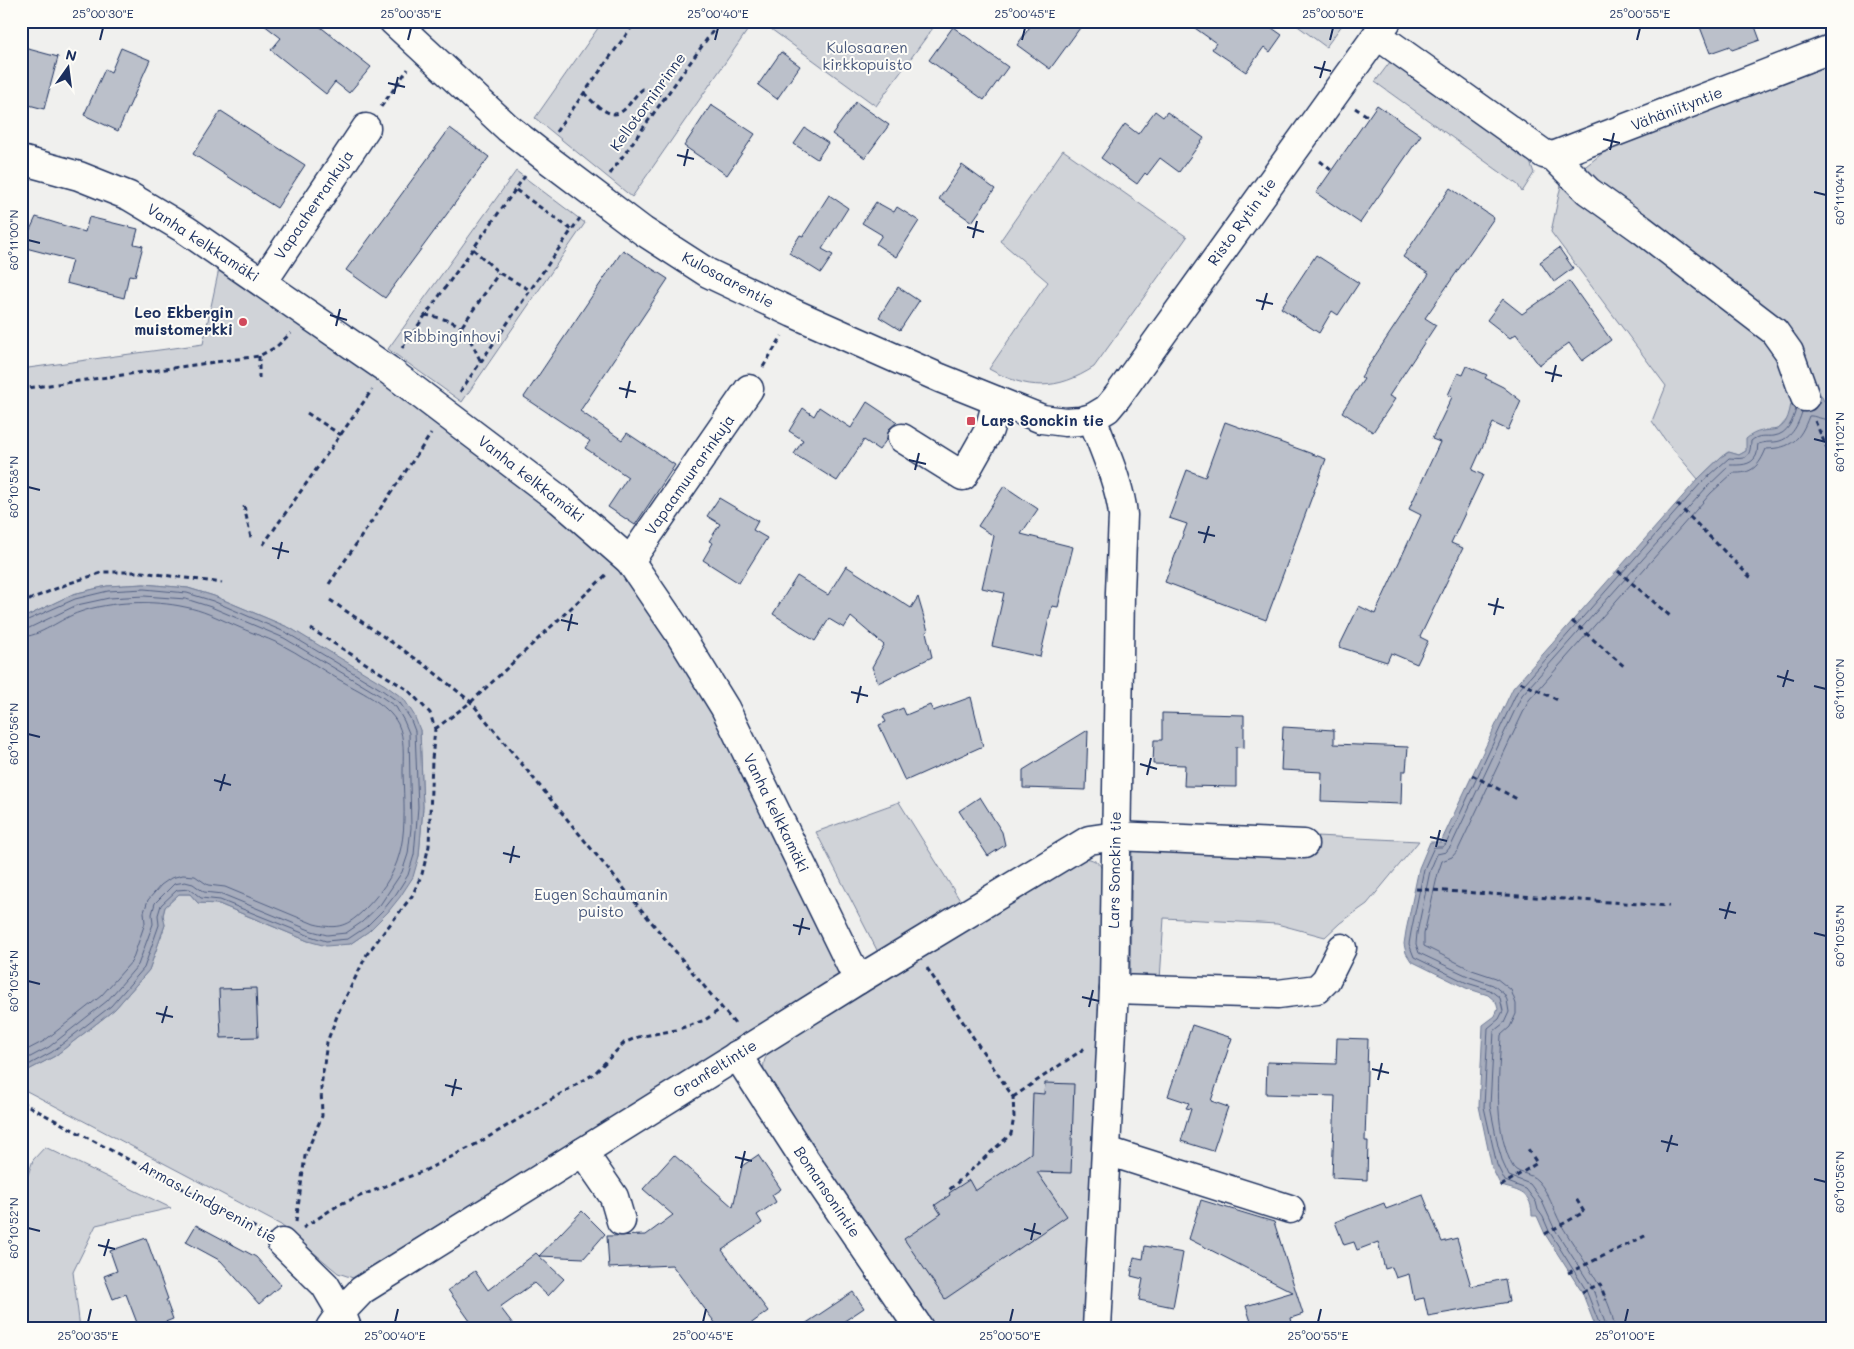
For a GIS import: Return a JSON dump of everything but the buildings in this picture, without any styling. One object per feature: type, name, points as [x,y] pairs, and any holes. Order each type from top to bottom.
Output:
[{"type":"street","name":"Kulosaarentie","points":[[393,21],[508,128],[535,162],[590,204],[643,231],[708,273],[793,313],[1042,419],[1065,422],[1092,418]]},
{"type":"street","points":[[1382,28],[1544,154],[1553,156],[1588,191],[1664,246],[1774,331],[1788,352],[1805,397]]},
{"type":"street","name":"Risto Rytin tie","points":[[1092,418],[1107,408],[1117,397],[1382,28]]},
{"type":"street","name":"Vähäniityntie","points":[[1553,156],[1833,48]]},
{"type":"street","name":"Vapaaherrankuja","points":[[263,282],[366,128]]},
{"type":"street","name":"Vanha kelkkamäki","points":[[21,160],[79,176],[128,196],[186,230],[387,369],[560,500],[630,561],[677,630],[725,708],[858,980]]},
{"type":"street","name":"Vapaamuurarinkuja","points":[[630,561],[749,389]]},
{"type":"street","points":[[902,438],[963,476],[989,430],[997,401]]},
{"type":"street","name":"Lars Sonckin tie","points":[[1092,418],[1122,506],[1114,989],[1097,1328]]},
{"type":"street","name":"Granfeltintie","points":[[339,1322],[362,1290],[858,980],[1089,840],[1116,836],[1304,844]]},
{"type":"street","points":[[1114,989],[1278,994],[1317,989],[1326,980],[1342,948]]},
{"type":"street","name":"Bomansonintie","points":[[745,1050],[803,1157],[919,1328]]},
{"type":"street","points":[[1107,1151],[1290,1209]]},
{"type":"street","points":[[583,1152],[614,1197],[621,1221]]},
{"type":"street","name":"Armas Lindgrenin tie","points":[[289,1242],[326,1285],[339,1322]]},
{"type":"path","points":[[263,545],[636,21]]},
{"type":"path","name":"Kellotorninrinne","points":[[466,383],[720,21]]},
{"type":"path","points":[[366,128],[409,67],[424,50]]},
{"type":"path","points":[[584,93],[597,105],[615,114],[621,112],[643,89],[650,90],[665,98]]},
{"type":"path","points":[[1353,107],[1369,117]]},
{"type":"path","points":[[1315,158],[1332,171]]},
{"type":"path","points":[[516,190],[572,230]]},
{"type":"path","points":[[473,249],[499,274],[530,290]]},
{"type":"path","points":[[462,326],[499,274]]},
{"type":"path","points":[[749,389],[785,332],[793,313]]},
{"type":"path","points":[[426,315],[444,318],[462,326],[481,362]]},
{"type":"path","points":[[21,389],[258,356],[276,347],[310,316]]},
{"type":"path","points":[[258,356],[260,378]]},
{"type":"path","points":[[307,413],[341,435]]},
{"type":"path","points":[[329,584],[446,413]]},
{"type":"path","points":[[1821,434],[1833,462]]},
{"type":"path","points":[[1676,504],[1751,578]]},
{"type":"path","points":[[244,506],[251,538]]},
{"type":"path","points":[[435,729],[471,702],[612,570],[630,561]]},
{"type":"path","points":[[1618,571],[1670,616]]},
{"type":"path","points":[[21,605],[70,583],[104,572],[142,572],[222,583]]},
{"type":"path","points":[[330,600],[425,665],[471,702],[722,1008],[745,1050]]},
{"type":"path","points":[[1572,621],[1626,668]]},
{"type":"path","points":[[289,1242],[305,1156],[322,1116],[321,1087],[327,1042],[339,1011],[367,954],[412,896],[422,874],[429,846],[435,729],[430,713],[408,690],[310,629]]},
{"type":"path","points":[[1520,682],[1560,701]]},
{"type":"path","points":[[1472,775],[1519,800]]},
{"type":"path","points":[[1416,889],[1669,906]]},
{"type":"path","points":[[912,947],[1013,1097],[1014,1117],[1011,1134],[948,1191]]},
{"type":"path","points":[[289,1242],[340,1204],[426,1170],[480,1142],[594,1074],[624,1043],[638,1037],[676,1030],[705,1020],[722,1008]]},
{"type":"path","points":[[1013,1097],[1086,1047],[1111,1038]]},
{"type":"path","name":"Armas Lindgrenin tie","points":[[21,1102],[289,1242]]},
{"type":"path","points":[[1501,1186],[1537,1163],[1528,1149]]},
{"type":"path","points":[[1545,1234],[1584,1212],[1575,1197]]},
{"type":"path","points":[[1568,1273],[1647,1235]]},
{"type":"path","points":[[1582,1292],[1600,1284],[1606,1300]]},
{"type":"green space","points":[[603,21],[754,21],[632,197],[535,118]]},
{"type":"green space","name":"Kulosaaren kirkkopuisto","points":[[760,21],[938,21],[876,106]]},
{"type":"green space","points":[[1291,21],[1345,21],[1326,47]]},
{"type":"green space","points":[[1827,60],[1833,63],[1833,399],[1817,404],[1792,416],[1775,430],[1765,430],[1746,451],[1739,455],[1728,452],[1698,479],[1652,421],[1666,386],[1551,232],[1561,185],[1612,146]]},
{"type":"green space","points":[[1390,62],[1528,156],[1534,173],[1522,192],[1518,185],[1375,82]]},
{"type":"green space","points":[[1063,150],[1187,237],[1094,367],[1080,375],[1055,384],[1029,384],[1016,381],[989,369],[1048,282],[1000,241]]},
{"type":"green space","name":"Ribbinginhovi","points":[[516,171],[585,223],[462,402],[388,349]]},
{"type":"green space","name":"Eugen Schaumanin puisto","points":[[220,264],[380,375],[612,558],[699,679],[841,971],[839,976],[353,1278],[338,1273],[281,1225],[21,1088],[21,1074],[55,1056],[115,1009],[149,970],[165,925],[163,915],[165,907],[179,894],[190,894],[198,903],[219,904],[308,941],[350,944],[369,931],[388,912],[419,856],[423,807],[420,730],[323,649],[290,628],[214,596],[188,588],[144,584],[107,586],[73,594],[21,619],[21,369],[203,344]]},
{"type":"green space","points":[[899,802],[961,902],[879,954],[816,832]]},
{"type":"green space","points":[[1316,836],[1419,841],[1367,904],[1340,923],[1325,937],[1277,924],[1164,918],[1160,980],[1130,980],[1132,846],[1315,855]]},
{"type":"green space","points":[[1085,858],[1098,863],[1104,877],[1085,1328],[934,1328],[770,1088],[764,1072],[764,1062],[773,1048],[926,953]]},
{"type":"green space","points":[[45,1147],[171,1208],[96,1225],[73,1272],[80,1328],[27,1328],[21,1315],[21,1195],[33,1160]]},
{"type":"water","points":[[1821,395],[1824,401],[1833,399],[1833,1328],[1596,1328],[1582,1292],[1545,1234],[1537,1216],[1532,1216],[1530,1202],[1524,1194],[1501,1186],[1492,1168],[1479,1106],[1483,1025],[1495,1016],[1498,1009],[1496,1002],[1488,995],[1466,988],[1411,961],[1406,953],[1404,944],[1419,868],[1430,842],[1441,842],[1513,688],[1698,479],[1729,452],[1739,455],[1746,451],[1746,439],[1761,431],[1774,430],[1784,424],[1791,404],[1805,397]]},
{"type":"water","points":[[144,584],[188,588],[214,596],[290,628],[385,685],[404,699],[414,715],[420,730],[423,807],[419,856],[413,877],[400,897],[369,931],[350,944],[326,946],[308,941],[219,904],[198,903],[190,894],[179,894],[165,907],[163,915],[165,925],[149,970],[115,1009],[55,1056],[21,1074],[21,619],[73,594],[107,586]]},
{"type":"place","name":"Leo Ekbergin muistomerkki","points":[[243,322]]},
{"type":"place","name":"Lars Sonckin tie","points":[[971,421]]}]
